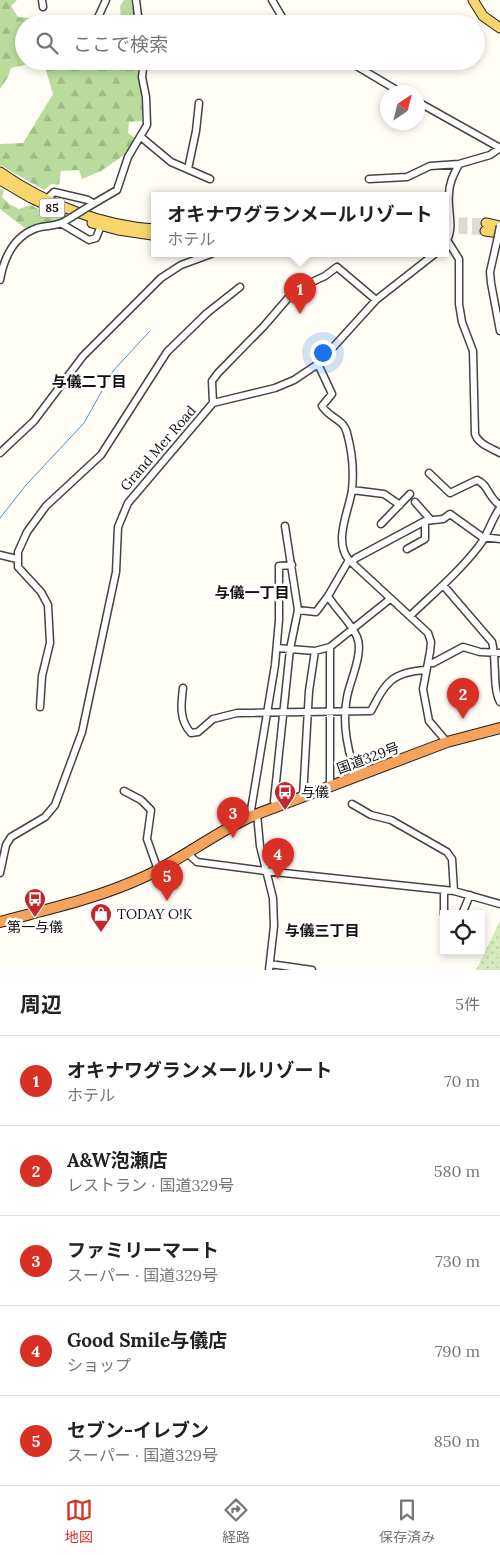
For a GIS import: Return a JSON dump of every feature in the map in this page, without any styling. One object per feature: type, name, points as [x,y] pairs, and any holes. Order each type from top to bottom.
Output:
[{"type":"highway","name":"国道329号","points":[[0,922],[100,895],[158,870],[229,827],[255,815],[447,742],[500,728]]},
{"type":"main road","points":[[472,0],[483,15]]},
{"type":"main road","points":[[485,17],[500,28]]},
{"type":"main road","name":"85","points":[[0,172],[47,199],[107,225],[151,229]]},
{"type":"main road","name":"85","points":[[0,180],[45,205],[107,225],[151,234]]},
{"type":"main road","points":[[498,237],[486,227],[500,226]]},
{"type":"street","points":[[99,15],[106,0]]},
{"type":"street","points":[[136,0],[138,15]]},
{"type":"street","points":[[272,0],[281,15]]},
{"type":"street","points":[[0,280],[12,244],[37,228],[64,222],[116,190],[128,157],[147,125],[148,112],[142,78],[143,70]]},
{"type":"street","points":[[363,70],[388,85]]},
{"type":"street","points":[[188,168],[196,132],[199,103]]},
{"type":"street","points":[[369,179],[407,177],[430,166],[459,164],[490,155],[500,148],[425,106]]},
{"type":"street","points":[[141,136],[170,162],[188,168],[210,179]]},
{"type":"street","points":[[449,232],[451,225],[449,188],[459,164]]},
{"type":"street","points":[[47,199],[54,192],[88,200],[90,205]]},
{"type":"street","points":[[64,222],[89,240],[96,238],[107,225]]},
{"type":"street","points":[[500,226],[490,272],[500,331]]},
{"type":"street","points":[[449,246],[459,259],[459,304],[462,322],[473,350],[475,434],[476,438],[500,453]]},
{"type":"street","points":[[0,453],[34,421],[83,356],[161,278],[181,265],[203,257]]},
{"type":"street","name":"Grand Mer Road","points":[[0,873],[6,845],[12,837],[44,817],[55,805],[82,732],[116,572],[118,527],[124,510],[140,488],[213,403],[275,388],[294,380],[318,364],[376,300],[431,257]]},
{"type":"street","points":[[213,403],[212,381],[218,373],[301,286],[326,276],[337,267],[376,300]]},
{"type":"street","points":[[40,707],[42,676],[50,643],[48,605],[41,592],[18,566],[17,559],[27,532],[59,493],[101,455],[167,352],[207,313],[240,287]]},
{"type":"street","points":[[318,364],[332,394],[322,406],[326,412],[342,422],[347,430],[352,458],[352,490],[342,538],[342,548],[351,561],[390,600],[428,633],[430,642],[423,689],[429,721],[447,742]]},
{"type":"street","points":[[410,616],[444,585],[481,544],[489,524],[500,506],[494,501],[483,482],[477,480],[450,492],[430,473]]},
{"type":"street","points":[[352,490],[384,494],[400,505]]},
{"type":"street","points":[[381,524],[410,494]]},
{"type":"street","points":[[407,549],[424,539],[428,520],[415,502]]},
{"type":"street","points":[[298,610],[316,612],[351,561],[428,520],[443,519],[450,514],[484,537],[500,539]]},
{"type":"street","points":[[276,807],[274,801],[285,711],[290,649],[298,610],[285,526]]},
{"type":"street","points":[[0,554],[17,559]]},
{"type":"street","points":[[292,565],[279,566],[279,620],[269,711],[251,810],[255,815],[265,871],[274,898],[274,926],[270,967],[312,970]]},
{"type":"street","points":[[444,585],[492,642],[498,654],[497,692],[500,702]]},
{"type":"street","points":[[328,596],[353,629],[358,637],[360,647],[346,698],[346,732],[349,750],[358,776]]},
{"type":"street","points":[[276,648],[315,651],[330,646],[390,600]]},
{"type":"street","points":[[330,646],[330,786]]},
{"type":"street","points":[[183,688],[181,700],[183,719],[191,733],[198,732],[213,719],[237,713],[308,710],[371,711],[388,684],[398,674],[427,667],[463,647],[498,654]]},
{"type":"street","points":[[303,797],[308,710],[315,651]]},
{"type":"street","points":[[124,791],[142,800],[151,810],[147,839],[158,870]]},
{"type":"street","points":[[352,804],[371,815],[391,820],[447,852],[452,859],[454,891]]},
{"type":"street","points":[[187,853],[197,862],[454,891],[500,904]]},
{"type":"street","points":[[444,890],[444,910]]},
{"type":"street","points":[[464,910],[470,895]]},
{"type":"green space","points":[[0,0],[17,0],[11,6],[17,15],[15,15],[15,67],[11,68],[8,77],[0,89]]},
{"type":"green space","points":[[124,0],[131,0],[134,15],[121,15],[120,6]]},
{"type":"green space","points":[[46,70],[140,70],[142,121],[129,122],[128,133],[135,138],[127,153],[101,171],[82,179],[79,170],[61,171],[59,185],[51,184],[44,190],[0,165],[0,144],[23,143],[53,94]]},
{"type":"green space","points":[[0,188],[4,191],[2,197],[9,204],[19,209],[30,205],[63,220],[31,226],[26,229],[0,209]]},
{"type":"green space","points":[[500,921],[500,970],[476,970]]},
{"type":"waterway","points":[[0,518],[26,485],[84,423],[113,371],[150,331]]},
{"type":"tunnel","points":[[449,221],[486,223]]},
{"type":"tunnel","points":[[449,228],[485,231]]},
{"type":"place","name":"オキナワグランメールリゾート","points":[[300,314]]},
{"type":"place","name":"A&W泡瀬店","points":[[463,719]]},
{"type":"place","name":"与儀","points":[[285,811]]},
{"type":"place","name":"ファミリーマート","points":[[233,838]]},
{"type":"place","name":"Good Smile与儀店","points":[[278,879]]},
{"type":"place","name":"セブン-イレブン","points":[[167,901]]},
{"type":"place","name":"第一与儀","points":[[35,918]]},
{"type":"place","name":"TODAY O!K","points":[[101,933]]},
{"type":"district","name":"与儀二丁目","points":[[89,382]]},
{"type":"district","name":"与儀一丁目","points":[[252,593]]},
{"type":"district","name":"与儀三丁目","points":[[322,931]]}]
